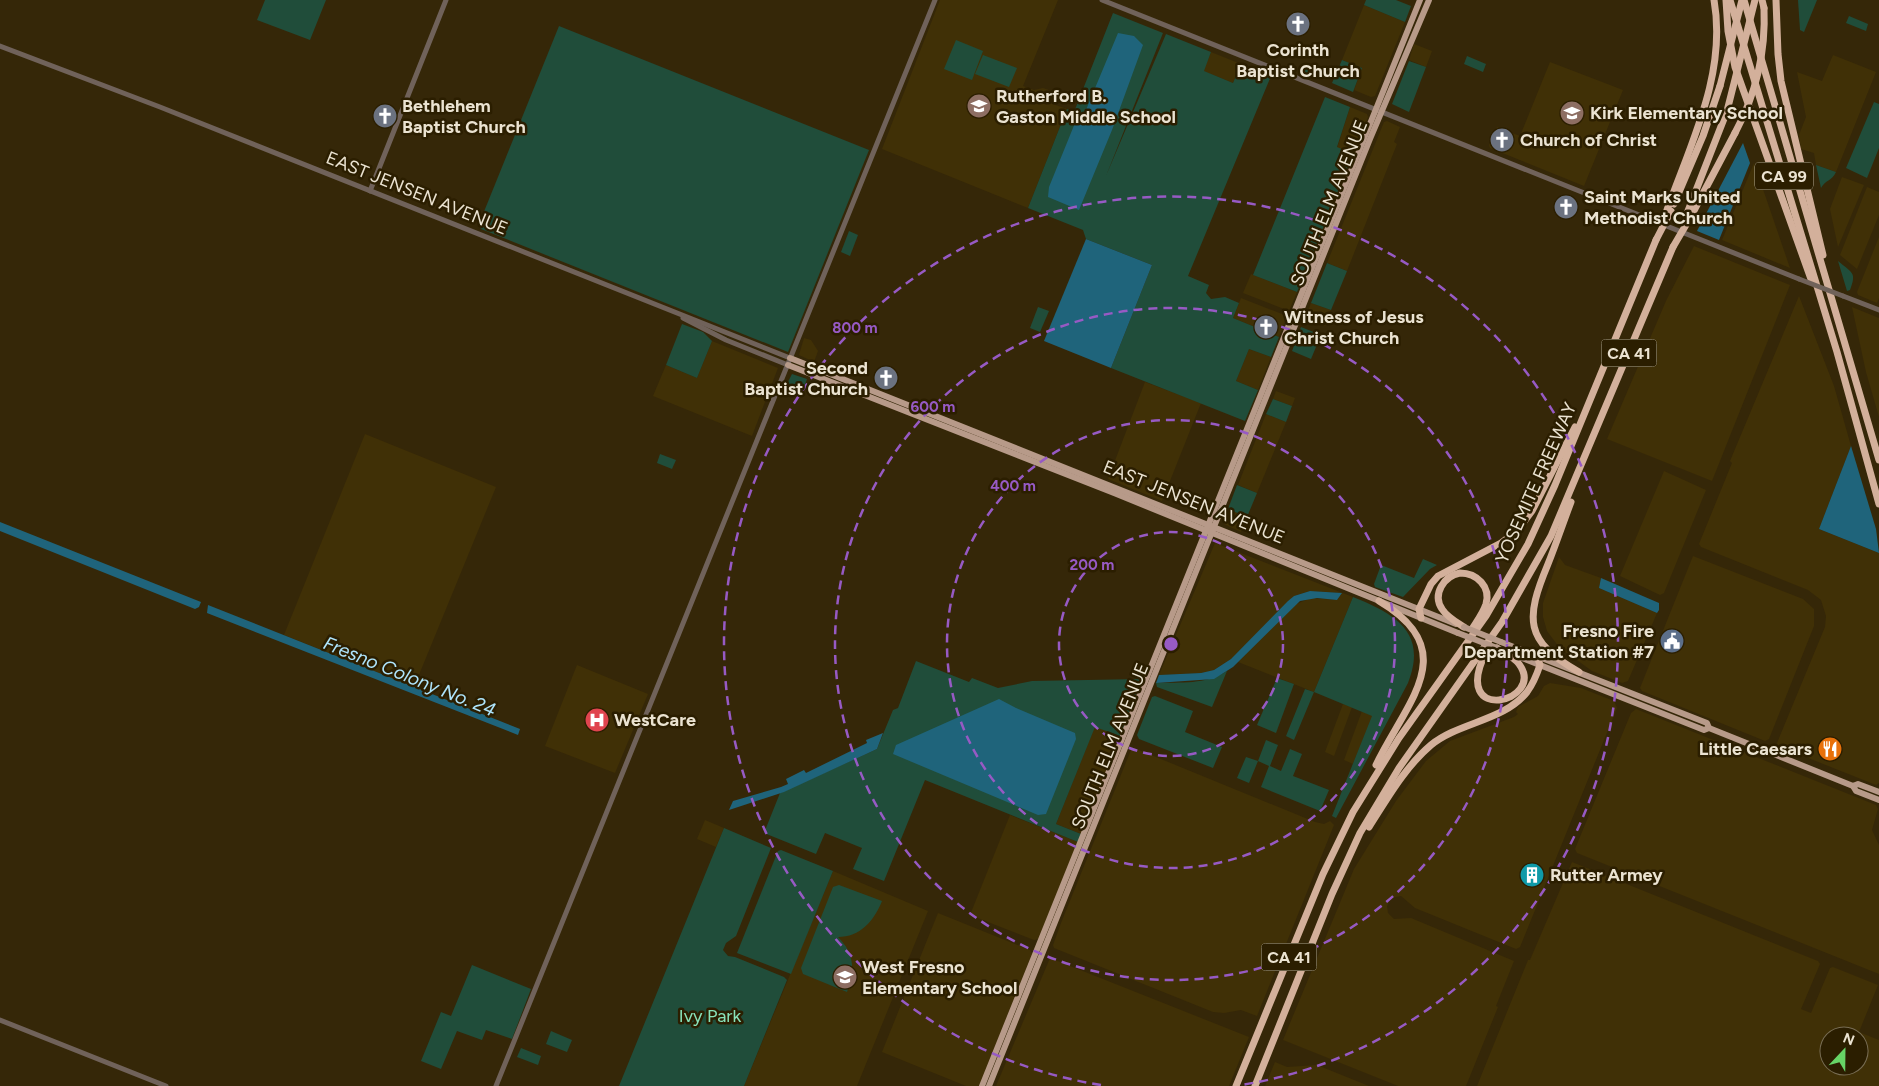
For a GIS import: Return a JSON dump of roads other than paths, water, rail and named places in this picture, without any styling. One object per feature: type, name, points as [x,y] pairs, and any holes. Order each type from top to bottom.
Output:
[{"type":"highway","points":[[1669,210],[1706,100],[1713,73],[1717,36],[1714,0]]},
{"type":"highway","points":[[1726,0],[1728,31],[1735,67],[1837,352]]},
{"type":"highway","name":"CA 99","points":[[1730,0],[1837,352],[1879,504]]},
{"type":"highway","name":"YOSEMITE FREEWAY","points":[[1236,1086],[1323,874],[1361,797],[1399,738],[1486,616],[1528,544],[1556,486],[1656,240],[1703,136],[1720,86],[1743,0]]},
{"type":"highway","name":"CA 99","points":[[1743,0],[1879,460]]},
{"type":"highway","name":"YOSEMITE FREEWAY","points":[[1255,1086],[1350,854],[1399,768],[1496,632],[1519,595],[1551,536],[1673,246],[1688,217],[1727,111],[1755,0]]},
{"type":"highway","points":[[1688,217],[1747,110],[1757,80],[1763,44],[1764,8],[1762,0]]},
{"type":"highway","points":[[1776,0],[1776,27],[1782,81],[1824,261],[1841,322],[1846,350]]},
{"type":"highway","points":[[1421,618],[1419,609],[1431,584],[1438,576],[1501,543],[1525,522],[1596,384]]},
{"type":"highway","points":[[1579,672],[1556,659],[1543,646],[1535,628],[1533,609],[1536,591],[1603,416]]},
{"type":"highway","points":[[1871,477],[1879,513]]},
{"type":"highway","points":[[1455,660],[1483,610],[1487,598],[1481,581],[1472,575],[1460,573],[1445,581],[1440,590],[1439,600],[1446,614],[1461,630]]},
{"type":"highway","points":[[1361,797],[1418,686],[1424,665],[1422,649],[1412,628],[1400,615],[1379,601]]},
{"type":"highway","points":[[1496,632],[1476,676],[1482,694],[1498,701],[1508,699],[1516,694],[1523,675],[1517,662],[1499,645]]},
{"type":"highway","points":[[1350,854],[1422,754],[1450,732],[1515,704],[1528,691],[1540,665],[1537,656]]},
{"type":"main road","name":"SOUTH ELM AVENUE","points":[[989,1086],[1379,109],[1420,0]]},
{"type":"main road","name":"SOUTH ELM AVENUE","points":[[1379,109],[1429,0]]},
{"type":"main road","name":"EAST JENSEN AVENUE","points":[[789,362],[1210,530],[1368,588],[1419,609],[1461,630]]},
{"type":"main road","name":"EAST JENSEN AVENUE","points":[[1210,530],[1339,586],[1421,618],[1461,630],[1499,645],[1540,665],[1704,730],[1709,728],[1854,786],[1858,784],[1879,792]]},
{"type":"main road","name":"SOUTH ELM AVENUE","points":[[982,1086],[1210,530]]},
{"type":"main road","points":[[1288,565],[1296,564],[1309,569],[1316,568]]},
{"type":"main road","points":[[1339,586],[1347,585],[1362,590],[1368,588]]},
{"type":"main road","name":"EAST JENSEN AVENUE","points":[[1499,645],[1537,656],[1579,672],[1707,723],[1709,728]]},
{"type":"main road","name":"EAST JENSEN AVENUE","points":[[1854,786],[1856,791],[1879,800]]},
{"type":"street","points":[[370,191],[446,0]]},
{"type":"street","points":[[496,1086],[935,0]]},
{"type":"street","points":[[1102,0],[1879,310]]},
{"type":"street","name":"EAST JENSEN AVENUE","points":[[0,46],[663,308],[726,340],[789,362]]},
{"type":"street","points":[[0,1020],[166,1086]]},
{"type":"water","points":[[1118,33],[1134,36],[1143,45],[1112,130],[1079,210],[1048,197],[1049,187],[1075,123],[1083,117]]},
{"type":"water","points":[[1743,143],[1750,163],[1719,240],[1697,231]]},
{"type":"water","points":[[1086,239],[1152,265],[1111,368],[1044,341]]},
{"type":"water","points":[[1851,446],[1876,529],[1879,553],[1819,529]]},
{"type":"water","points":[[0,522],[201,602],[199,607],[195,609],[0,531]]},
{"type":"water","points":[[1601,578],[1659,603],[1659,610],[1657,613],[1599,588]]},
{"type":"water","points":[[1310,591],[1342,593],[1337,600],[1317,598],[1300,601],[1233,667],[1214,679],[1156,683],[1159,675],[1201,673],[1214,670],[1231,659],[1294,596]]},
{"type":"water","points":[[208,605],[520,729],[518,735],[207,613]]},
{"type":"water","points":[[999,699],[1075,733],[1076,739],[1046,814],[1038,815],[893,754],[896,745]]},
{"type":"water","points":[[883,733],[877,749],[784,792],[729,810],[733,801],[788,784],[786,779],[804,770],[806,773],[867,743],[866,740]]},
{"type":"place","name":"Corinth Baptist Church","points":[[1298,24]]},
{"type":"place","name":"Rutherford B. Gaston Middle School","points":[[979,106]]},
{"type":"place","name":"Kirk Elementary School","points":[[1572,113]]},
{"type":"place","name":"Bethlehem Baptist Church","points":[[385,116]]},
{"type":"place","name":"Church of Christ","points":[[1502,140]]},
{"type":"place","name":"Saint Marks United Methodist Church","points":[[1566,207]]},
{"type":"place","name":"Witness of Jesus Christ Church","points":[[1266,327]]},
{"type":"place","name":"Second Baptist Church","points":[[886,378]]},
{"type":"place","name":"Fresno Fire Department Station #7","points":[[1672,641]]},
{"type":"place","name":"WestCare","points":[[597,720]]},
{"type":"place","name":"Little Caesars","points":[[1830,749]]},
{"type":"place","name":"Rutter Armey","points":[[1532,875]]},
{"type":"place","name":"West Fresno Elementary School","points":[[845,977]]},
{"type":"water label","name":"Fresno Colony No. 24","points":[[410,676]]},
{"type":"park label","name":"Ivy Park","points":[[710,1016]]}]
